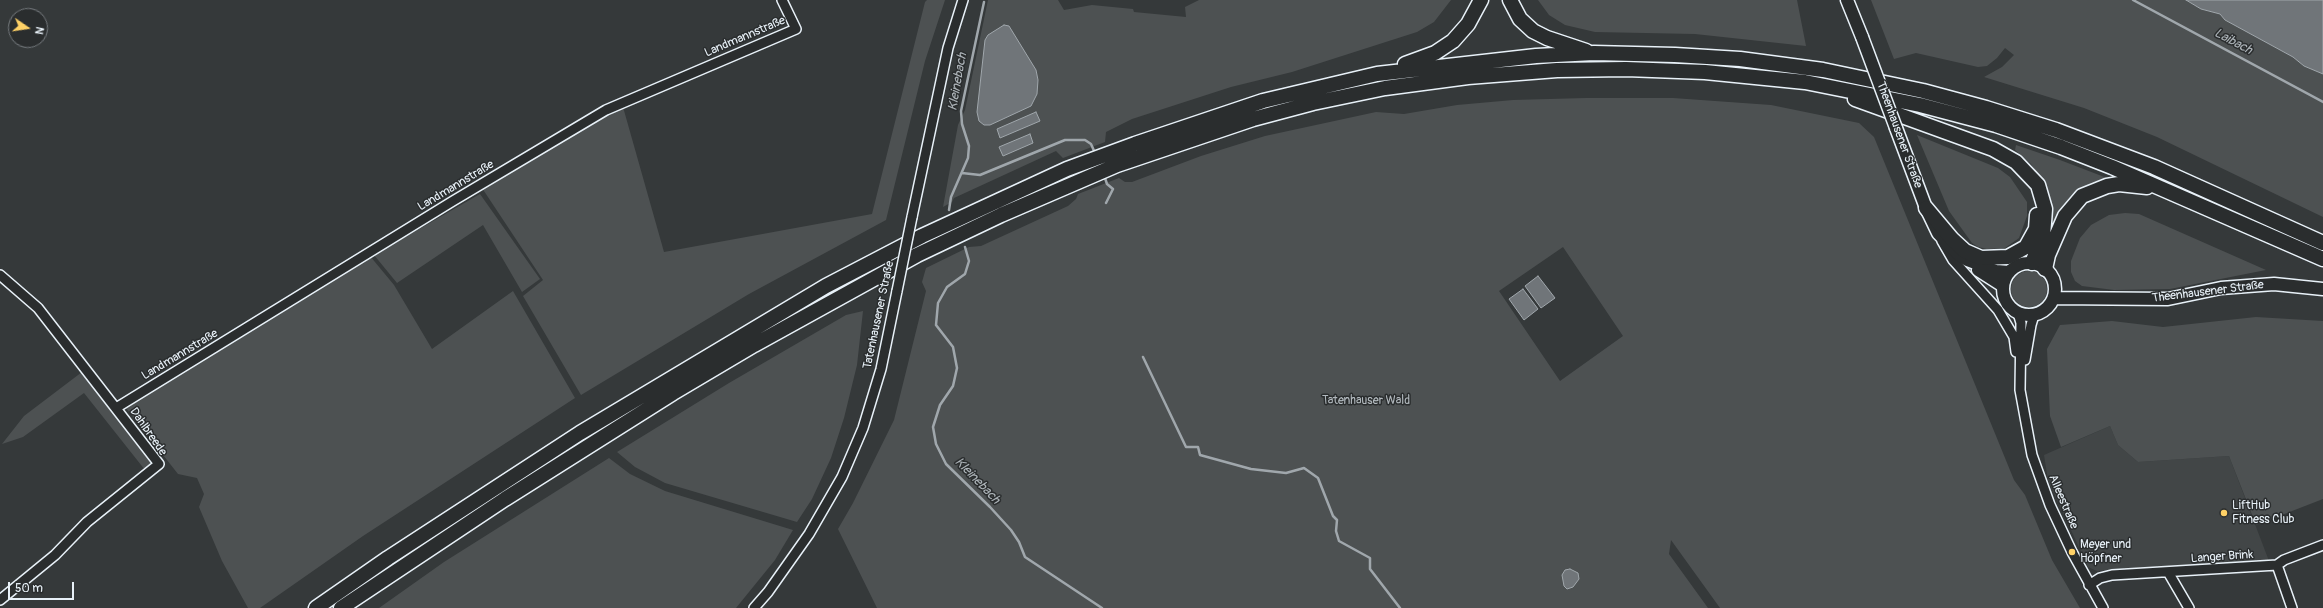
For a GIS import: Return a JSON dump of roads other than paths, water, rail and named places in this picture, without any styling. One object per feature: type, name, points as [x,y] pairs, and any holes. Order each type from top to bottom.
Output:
[{"type":"highway","points":[[1378,74],[1435,53],[1453,41],[1468,24],[1481,0]]},
{"type":"highway","points":[[1510,0],[1520,19],[1533,31],[1548,38],[1594,53]]},
{"type":"highway","points":[[341,608],[398,568],[589,444],[754,344],[917,255],[1072,183],[1115,159],[1263,101],[1378,74],[1536,56],[1594,53],[1675,55],[1740,59],[1823,70],[1886,82],[1979,106],[2056,130],[2154,167],[2323,243]]},
{"type":"highway","points":[[316,608],[420,537],[580,433],[812,294],[922,236],[1067,169],[1115,159],[1313,103],[1385,88],[1468,77],[1557,70],[1626,69],[1704,72],[1805,82],[1920,105],[1996,126],[2068,150],[2170,192],[2323,259]]},
{"type":"highway","points":[[1805,82],[1993,149],[2016,162],[2038,185],[2045,209],[2039,266]]},
{"type":"highway","points":[[1926,208],[1965,251],[1981,258],[2008,257],[2026,247],[2036,229],[2038,209],[2027,172]]},
{"type":"highway","points":[[2039,266],[2048,255],[2065,216],[2082,196],[2100,188],[2119,184],[2141,186],[2170,192]]},
{"type":"main road","name":"Theenhausener Straße","points":[[1847,0],[1926,208],[1938,233],[1958,255],[2003,286]]},
{"type":"main road","name":"Theenhausener Straße","points":[[1967,260],[1996,271],[2009,272]]},
{"type":"main road","points":[[2039,266],[2052,276],[2054,292],[2050,306],[2034,315],[2018,313],[2006,302],[2003,286],[2009,272],[2016,267],[2039,266]]},
{"type":"main road","name":"Theenhausener Straße","points":[[2054,292],[2065,290],[2116,300],[2168,299],[2221,288],[2274,284],[2323,289]]},
{"type":"street","name":"Landmannstraße","points":[[116,408],[454,201],[606,110],[796,28],[782,0]]},
{"type":"street","name":"Tatenhausener Straße","points":[[754,608],[768,592],[809,534],[842,477],[863,428],[881,369],[948,48],[963,0]]},
{"type":"street","points":[[1938,233],[1953,260],[1998,310],[2010,329],[2016,346],[2020,390]]},
{"type":"street","name":"Dahlbreede","points":[[0,275],[38,308],[159,464],[87,522],[54,555],[0,600]]},
{"type":"street","name":"Alleestraße","points":[[2018,313],[2021,323],[2020,390],[2040,482],[2089,584],[2103,608]]},
{"type":"street","name":"Alleestraße","points":[[2026,422],[2025,354],[2034,315]]},
{"type":"street","points":[[2292,608],[2278,565],[2284,560],[2323,545]]},
{"type":"street","name":"Langer Brink","points":[[2089,584],[2100,578],[2112,575],[2278,565]]},
{"type":"street","points":[[2168,572],[2189,608]]},
{"type":"waterway","name":"Laibach","points":[[2133,0],[2323,102]]},
{"type":"waterway","name":"Kleinebach","points":[[949,210],[951,197],[968,158],[969,146],[962,124],[961,111],[984,2]]},
{"type":"waterway","points":[[962,173],[980,175],[1065,140],[1085,140],[1091,144],[1095,153]]},
{"type":"waterway","points":[[1104,175],[1107,184],[1113,189],[1106,203]]},
{"type":"waterway","name":"Kleinebach","points":[[965,247],[969,261],[965,274],[947,287],[938,303],[936,325],[953,347],[957,368],[953,386],[940,405],[933,427],[936,444],[946,464],[1011,530],[1019,542],[1025,557],[1102,608]]},
{"type":"waterway","points":[[1143,357],[1186,447],[1198,447],[1200,455],[1251,469],[1286,473],[1304,468],[1318,478],[1333,516],[1337,520],[1336,531],[1339,541],[1370,558],[1370,569],[1400,608]]},
{"type":"place","name":"LiftHub Fitness Club","points":[[2224,513]]},
{"type":"place","name":"Meyer und Höpfner","points":[[2072,552]]},
{"type":"park label","name":"Tatenhauser Wald","points":[[1366,401]]}]
